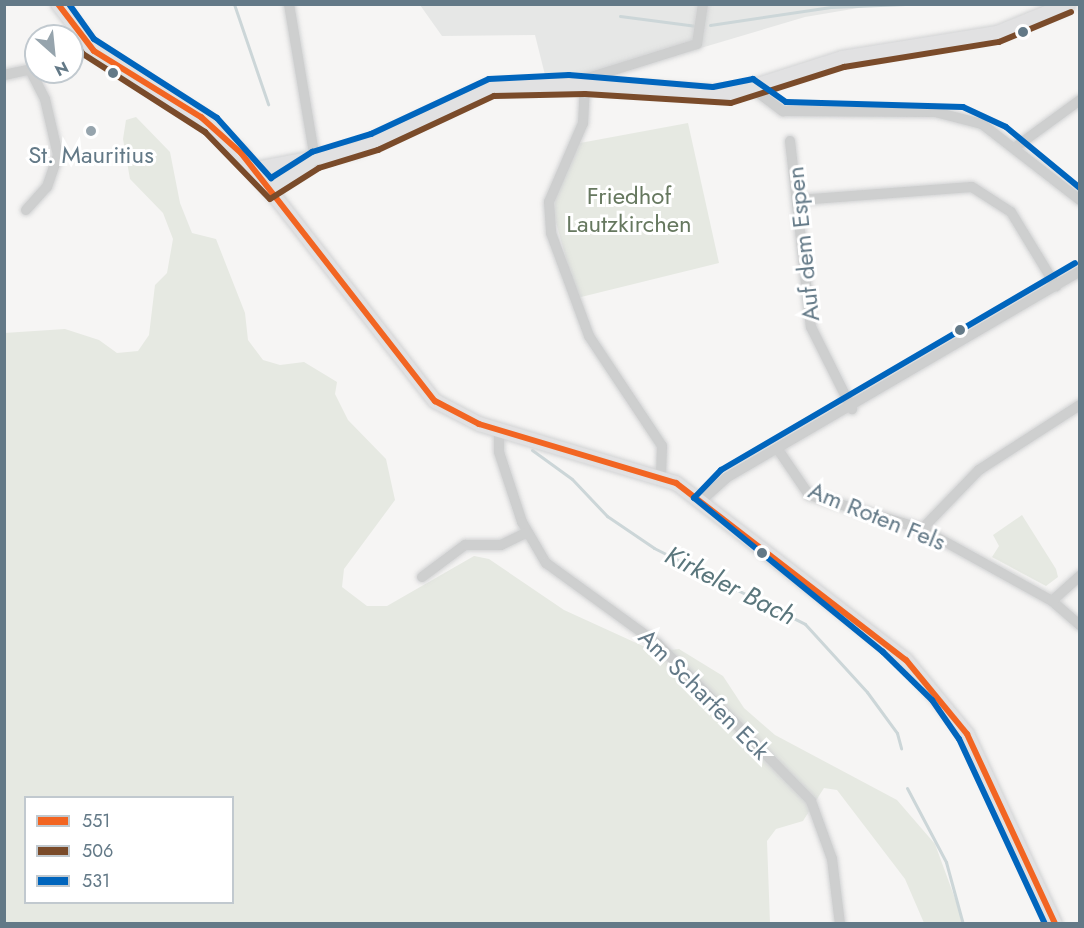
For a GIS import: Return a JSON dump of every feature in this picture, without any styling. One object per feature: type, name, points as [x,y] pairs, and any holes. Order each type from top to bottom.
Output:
[{"type":"main road","points":[[58,4],[68,24]]},
{"type":"main road","points":[[256,169],[315,160],[374,142],[492,87],[585,84],[714,96],[752,88],[851,56],[997,33],[1068,4]]},
{"type":"main road","points":[[84,43],[104,58],[211,124],[256,169],[435,401],[499,430],[661,476],[703,499],[889,645],[939,694],[967,734],[1055,924]]},
{"type":"main road","points":[[270,190],[315,160]]},
{"type":"street","points":[[289,4],[315,160]]},
{"type":"street","points":[[569,84],[697,44],[702,26],[703,4]]},
{"type":"street","points":[[4,75],[24,71]]},
{"type":"street","points":[[26,210],[47,188],[58,154],[45,99],[39,84]]},
{"type":"street","points":[[585,84],[583,123],[549,202],[551,233],[589,336],[662,446],[661,476]]},
{"type":"street","points":[[752,88],[783,111],[961,116],[1017,146],[1080,200]]},
{"type":"street","points":[[1017,146],[1080,100]]},
{"type":"street","name":"Auf dem Espen","points":[[790,141],[799,200],[811,327],[852,409]]},
{"type":"street","points":[[799,200],[972,187],[1011,212],[1056,286]]},
{"type":"street","points":[[703,499],[726,478],[852,409],[1080,271]]},
{"type":"street","points":[[922,529],[979,470],[1080,405]]},
{"type":"street","name":"Am Scharfen Eck","points":[[499,430],[500,452],[526,533],[557,574],[664,650],[798,784],[820,818],[840,924]]},
{"type":"street","name":"Am Roten Fels","points":[[779,451],[809,495],[922,529],[1052,601],[1080,625]]},
{"type":"street","points":[[422,577],[465,545],[501,545],[526,533]]},
{"type":"street","points":[[1052,601],[1080,576]]},
{"type":"shaded area","points":[[420,5],[876,5],[805,17],[593,80],[546,79],[535,35],[442,36]]},
{"type":"green space","points":[[136,117],[170,152],[180,203],[192,233],[216,239],[245,313],[248,340],[263,360],[280,365],[304,362],[337,382],[335,394],[348,420],[386,459],[395,500],[344,569],[342,587],[367,606],[387,606],[474,556],[489,559],[564,610],[656,652],[679,649],[723,676],[744,708],[775,735],[897,800],[935,844],[964,923],[924,923],[905,879],[837,790],[824,788],[803,821],[776,829],[767,841],[770,923],[5,923],[4,333],[65,329],[99,340],[117,353],[138,351],[149,335],[155,285],[167,273],[173,239],[163,213],[130,179],[123,139],[126,120]]},
{"type":"green space","name":"Friedhof Lautzkirchen","points":[[688,123],[719,263],[577,298],[554,215],[556,194],[580,143]]},
{"type":"green space","points":[[1022,515],[1056,569],[1058,577],[1046,586],[992,557],[999,546],[993,535]]},
{"type":"waterway","name":"Kirkeler Bach","points":[[234,4],[268,104]]},
{"type":"waterway","points":[[710,25],[831,7],[905,4]]},
{"type":"waterway","points":[[620,16],[696,26]]},
{"type":"waterway","name":"Kirkeler Bach","points":[[532,450],[572,479],[607,516],[654,548],[805,624],[867,692],[897,733],[901,748]]},
{"type":"waterway","name":"Kirkeler Bach","points":[[907,788],[946,862],[963,924]]},
{"type":"transit line","name":"551","points":[[58,4],[94,51],[201,117],[241,153],[435,401],[479,424],[676,483],[906,660],[967,734],[1055,924]]},
{"type":"transit line","name":"531","points":[[69,4],[94,39],[217,118],[271,178],[312,152],[371,134],[489,79],[569,75],[713,87],[753,79],[786,102],[963,107],[1006,127],[1080,188]]},
{"type":"transit line","name":"506","points":[[84,55],[205,132],[270,199],[319,168],[378,150],[494,96],[585,94],[731,103],[844,67],[999,42],[1071,12]]},
{"type":"transit line","name":"531","points":[[1045,924],[959,739],[932,700],[883,652],[694,498],[721,470],[1075,263]]},
{"type":"place","name":"St. Mauritius","points":[[91,131]]}]
